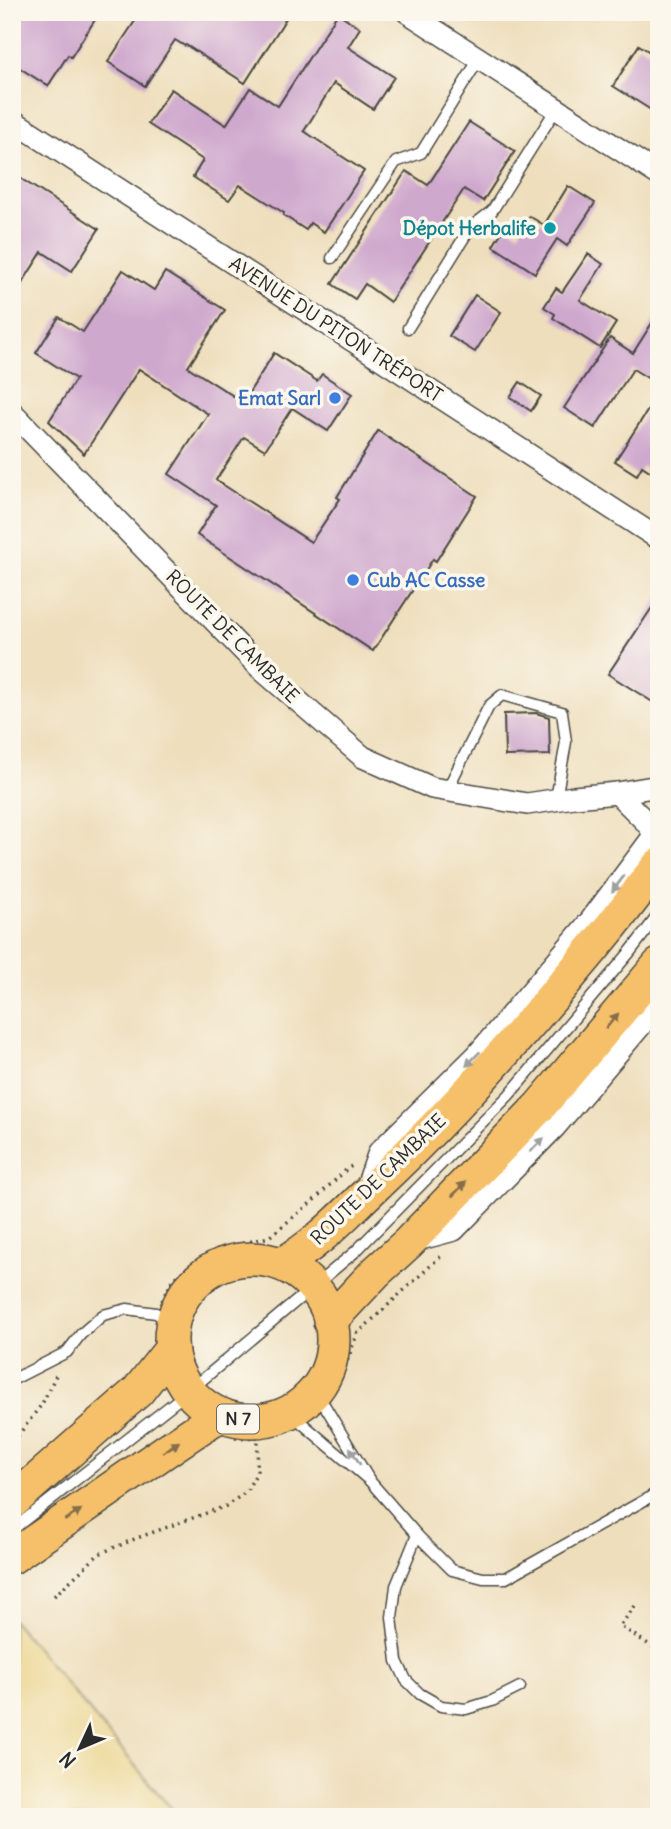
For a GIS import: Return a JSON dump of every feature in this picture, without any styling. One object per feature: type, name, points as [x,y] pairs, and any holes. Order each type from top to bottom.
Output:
[{"type":"main road","name":"ROUTE DE CAMBAIE","points":[[282,1264],[294,1258],[334,1226],[488,1071],[610,928],[658,843]]},
{"type":"main road","points":[[330,1321],[539,1107],[659,965]]},
{"type":"main road","points":[[12,1502],[138,1391],[181,1300],[196,1280],[217,1266],[241,1259],[282,1264],[313,1287],[324,1303],[330,1321],[333,1346],[327,1371],[308,1408]]},
{"type":"main road","name":"N 7","points":[[167,1329],[177,1371],[189,1391],[204,1405],[242,1427],[308,1408]]},
{"type":"main road","points":[[16,1545],[210,1421],[242,1427]]},
{"type":"street","points":[[407,12],[659,175]]},
{"type":"street","name":"AVENUE DU PITON TRÉPORT","points":[[12,120],[659,539]]},
{"type":"street","name":"ROUTE DE CAMBAIE","points":[[12,412],[272,679],[363,757],[432,788],[527,804],[659,786]]},
{"type":"street","points":[[364,1196],[379,1152],[477,1055],[658,843],[645,821],[617,793]]},
{"type":"street","points":[[408,1243],[454,1230],[555,1127],[659,1004]]},
{"type":"lane","points":[[332,258],[396,162],[421,153],[479,59]]},
{"type":"lane","points":[[408,328],[470,228],[492,211],[556,108]]},
{"type":"lane","points":[[447,790],[489,706],[502,695],[562,712],[566,742],[556,799]]},
{"type":"lane","points":[[16,1545],[189,1391],[356,1251],[509,1095],[659,914]]},
{"type":"lane","points":[[12,1380],[67,1352],[81,1334],[103,1315],[127,1309],[167,1329]]},
{"type":"lane","points":[[308,1408],[417,1535],[452,1570],[483,1578],[506,1578],[659,1492]]},
{"type":"lane","points":[[308,1408],[370,1481]]},
{"type":"lane","points":[[417,1535],[396,1586],[392,1617],[397,1661],[406,1680],[420,1694],[441,1706],[466,1709],[492,1701],[520,1687]]},
{"type":"path","points":[[167,1329],[172,1282],[186,1268],[214,1250],[270,1237],[348,1168],[379,1152]]},
{"type":"path","points":[[242,1427],[275,1435],[340,1381],[357,1334],[443,1253],[454,1230]]},
{"type":"path","points":[[12,1440],[43,1404],[67,1352]]},
{"type":"path","points":[[54,1596],[99,1554],[226,1506],[246,1492],[257,1472],[242,1427]]},
{"type":"path","points":[[635,1606],[620,1626],[659,1651]]},
{"type":"sand","points":[[12,1619],[178,1817],[12,1817]]},
{"type":"building","points":[[12,12],[100,12],[71,57],[68,55],[48,86],[12,63]]},
{"type":"building","points":[[141,12],[290,12],[245,83],[175,40],[145,86],[108,62]]},
{"type":"building","points":[[338,13],[360,28],[348,47],[394,77],[373,109],[334,83],[304,131],[364,171],[324,232],[310,223],[306,230],[240,185],[229,200],[193,177],[203,160],[148,124],[171,89],[226,125],[250,88],[278,106]]},
{"type":"building","points":[[639,45],[659,58],[659,115],[613,86]]},
{"type":"building","points":[[469,122],[515,151],[483,201],[464,189],[390,302],[365,284],[355,299],[332,284],[406,171],[428,185]]},
{"type":"building","points":[[12,173],[99,229],[72,271],[42,252],[12,299]]},
{"type":"building","name":"Dépot Herbalife","points":[[568,186],[595,203],[567,246],[557,239],[535,273],[493,246],[506,225],[518,233],[529,216],[544,225]]},
{"type":"building","points":[[588,254],[603,264],[580,300],[616,323],[600,348],[553,318],[555,314],[544,307],[556,288],[562,292]]},
{"type":"building","points":[[123,270],[154,290],[165,272],[225,310],[188,367],[243,402],[274,353],[317,381],[322,374],[352,394],[328,431],[292,408],[265,450],[244,437],[216,480],[311,542],[340,499],[337,497],[378,431],[477,496],[436,561],[433,559],[373,651],[197,535],[216,505],[169,474],[208,414],[139,369],[84,454],[49,421],[76,379],[36,353],[59,317],[83,332]]},
{"type":"building","points":[[475,295],[501,312],[475,352],[449,336]]},
{"type":"building","points":[[659,312],[659,385],[633,369],[595,428],[564,408],[610,338],[633,353]]},
{"type":"building","points":[[520,382],[541,396],[531,411],[510,397]]},
{"type":"building","points":[[659,393],[659,477],[642,466],[637,475],[615,461]]},
{"type":"building","points":[[659,597],[659,706],[608,674]]},
{"type":"building","points":[[536,713],[549,717],[550,755],[505,756],[504,714]]},
{"type":"place","name":"Dépot Herbalife","points":[[550,228]]},
{"type":"place","name":"Emat Sarl","points":[[335,398]]},
{"type":"place","name":"Cub AC Casse","points":[[353,580]]}]
